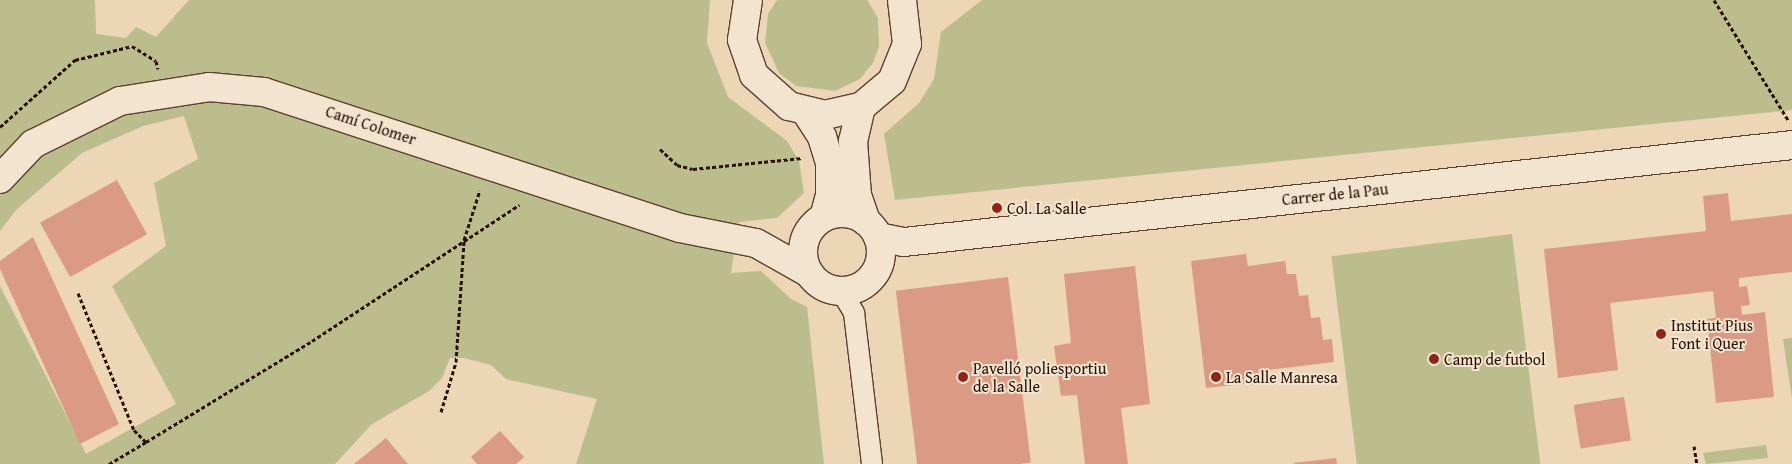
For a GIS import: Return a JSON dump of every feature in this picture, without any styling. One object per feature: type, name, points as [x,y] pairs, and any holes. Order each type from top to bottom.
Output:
[{"type":"street","points":[[748,0],[742,40],[754,75],[773,96],[806,112],[835,114],[862,106],[886,89],[898,73],[905,54],[905,12],[919,0]]},
{"type":"street","name":"Camí Colomer","points":[[0,179],[33,144],[120,101],[209,87],[264,92],[680,228],[756,243],[809,273]]},
{"type":"street","points":[[806,112],[828,156],[830,195],[818,221],[803,245],[809,273],[823,286],[841,291],[858,288],[876,272],[882,254],[857,195],[853,142],[862,106]]},
{"type":"street","name":"Carrer de la Pau","points":[[872,229],[904,242],[1792,145]]},
{"type":"street","points":[[818,221],[842,212],[872,229]]},
{"type":"street","name":"Camí Colomer","points":[[756,243],[818,221]]},
{"type":"street","points":[[841,291],[854,313],[872,464]]},
{"type":"path","points":[[1714,0],[1792,127]]},
{"type":"path","points":[[0,128],[75,60],[132,46],[156,61],[164,94]]},
{"type":"path","points":[[660,149],[677,164],[693,169],[828,156]]},
{"type":"path","points":[[441,412],[456,362],[464,240],[488,164]]},
{"type":"path","points":[[109,464],[312,341],[550,185]]},
{"type":"path","points":[[78,293],[134,430],[146,442]]},
{"type":"path","points":[[1694,446],[1698,464]]},
{"type":"green space","points":[[0,0],[95,0],[96,34],[126,38],[136,27],[156,37],[189,0],[710,0],[707,43],[728,97],[787,141],[799,161],[804,193],[777,218],[739,222],[731,273],[761,271],[791,299],[807,307],[824,464],[576,464],[597,399],[506,379],[491,365],[464,358],[450,358],[442,378],[429,391],[372,424],[335,464],[0,464],[0,286],[86,454],[176,404],[112,286],[166,246],[154,183],[198,159],[184,116],[143,126],[82,153],[16,210],[0,231]]},
{"type":"green space","points":[[777,0],[867,0],[878,18],[879,47],[873,63],[860,79],[835,91],[796,86],[779,73],[765,43],[768,14]]},
{"type":"green space","points":[[982,0],[1792,0],[1792,110],[895,200],[884,134],[919,103],[934,79],[941,32]]},
{"type":"green space","name":"Camp de futbol","points":[[1512,234],[1540,464],[1357,464],[1331,256]]},
{"type":"green space","points":[[1792,338],[1792,399],[1783,339]]},
{"type":"green space","points":[[1766,445],[1768,458],[1706,464],[1703,453]]},
{"type":"building","points":[[117,180],[147,234],[70,277],[40,223]]},
{"type":"building","points":[[1728,193],[1731,221],[1792,214],[1792,272],[1739,278],[1739,287],[1747,286],[1750,305],[1741,306],[1742,315],[1765,312],[1774,397],[1716,403],[1707,319],[1716,318],[1713,291],[1610,303],[1618,370],[1558,378],[1544,249],[1706,231],[1703,196]]},
{"type":"building","points":[[33,237],[119,424],[80,444],[0,269],[0,261]]},
{"type":"building","points":[[1246,254],[1248,266],[1285,261],[1287,274],[1296,274],[1299,296],[1308,295],[1311,318],[1320,317],[1323,340],[1332,339],[1334,362],[1259,371],[1261,382],[1206,388],[1191,261]]},
{"type":"building","points":[[1135,266],[1150,404],[1121,408],[1128,464],[1085,464],[1077,395],[1061,396],[1054,346],[1071,343],[1064,274]]},
{"type":"building","name":"Pavelló poliesportiu de la Salle","points":[[1008,277],[1031,463],[917,464],[896,291]]},
{"type":"building","points":[[1624,397],[1631,440],[1581,448],[1574,405]]},
{"type":"building","points":[[500,431],[524,457],[516,464],[477,464],[471,457]]},
{"type":"building","points":[[386,438],[408,464],[354,464]]},
{"type":"building","points":[[1336,458],[1337,464],[1294,464],[1294,463]]},
{"type":"place","name":"Col. La Salle","points":[[997,208]]},
{"type":"place","name":"Institut Pius Font i Quer","points":[[1661,334]]},
{"type":"place","name":"Camp de futbol","points":[[1434,359]]},
{"type":"place","name":"Pavelló poliesportiu de la Salle","points":[[963,377]]},
{"type":"place","name":"La Salle Manresa","points":[[1216,377]]}]
